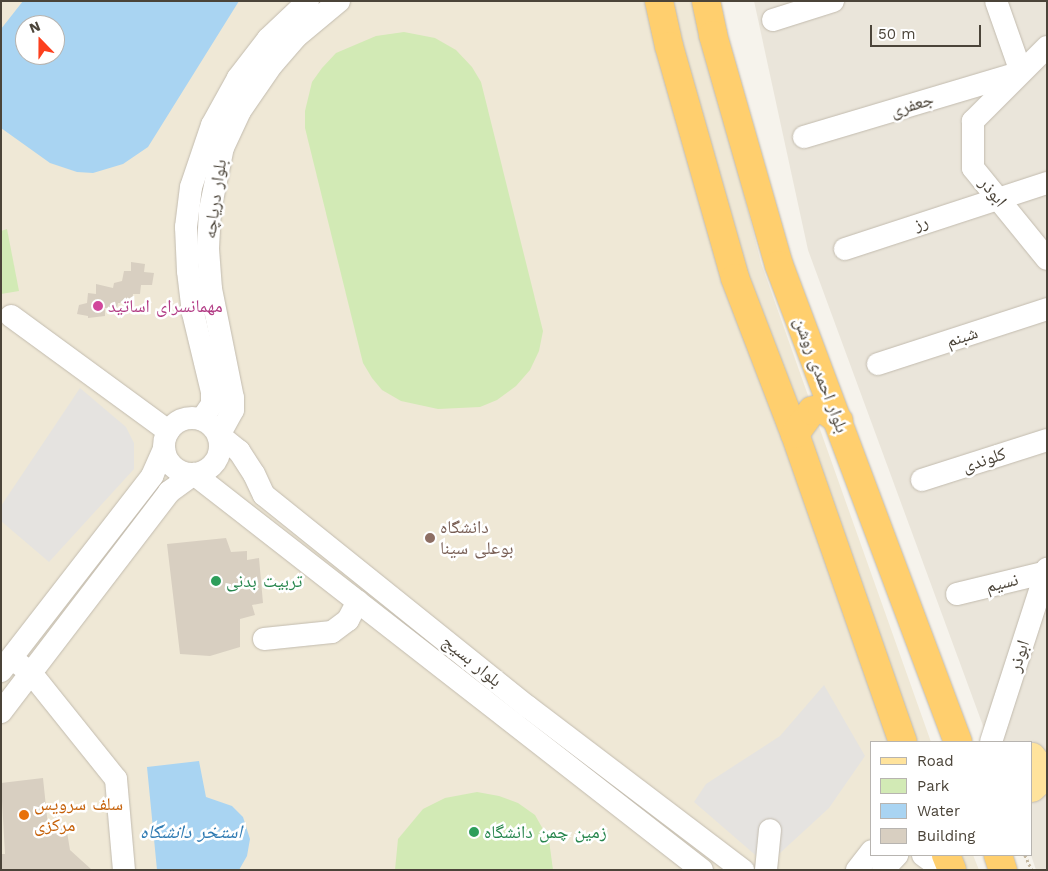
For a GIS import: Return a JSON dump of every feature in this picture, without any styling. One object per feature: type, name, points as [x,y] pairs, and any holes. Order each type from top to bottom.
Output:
[{"type":"highway","points":[[659,1],[669,46],[736,278],[795,434],[900,736]]},
{"type":"highway","name":"بلوار احمدی روشن","points":[[706,1],[713,35],[779,265],[958,741]]},
{"type":"highway","points":[[795,434],[812,411],[822,408],[839,421]]},
{"type":"highway","points":[[946,856],[952,870]]},
{"type":"highway","points":[[998,856],[1003,870]]},
{"type":"street","name":"بلوار دریاچه","points":[[202,419],[212,404],[212,392],[194,313],[188,271],[186,227],[191,186],[212,125],[238,78],[268,39],[308,1]]},
{"type":"street","name":"بلوار دریاچه","points":[[219,435],[233,410],[233,398],[211,289],[208,249],[210,210],[223,147],[240,111],[273,63],[296,36],[339,1]]},
{"type":"street","points":[[773,20],[833,1]]},
{"type":"street","points":[[996,1],[1020,72]]},
{"type":"street","name":"ابوذر","points":[[1047,47],[973,121],[973,168],[1047,259]]},
{"type":"street","name":"جعفری","points":[[804,137],[1020,72]]},
{"type":"street","name":"رز","points":[[845,249],[1047,183]]},
{"type":"street","name":"شبنم","points":[[878,364],[1047,309]]},
{"type":"street","points":[[11,316],[166,440],[171,465],[178,470],[194,474]]},
{"type":"street","points":[[1,712],[31,673],[169,492],[194,474],[203,472],[217,461],[220,453],[219,435],[215,428],[202,419],[182,419],[166,440],[152,476],[6,664],[31,673],[116,780],[124,870]]},
{"type":"street","name":"بلوار بسیج","points":[[219,435],[238,451],[254,474],[264,495],[528,707],[744,870]]},
{"type":"street","name":"کلوندی","points":[[922,480],[1047,440]]},
{"type":"street","name":"بلوار بسیج","points":[[194,474],[702,870]]},
{"type":"street","name":"ابوذر","points":[[991,741],[1046,571]]},
{"type":"street","name":"نسیم","points":[[958,594],[1046,571]]},
{"type":"street","points":[[264,639],[332,632],[348,620],[358,601]]},
{"type":"street","points":[[1033,799],[1039,773]]},
{"type":"street","points":[[766,870],[770,830]]},
{"type":"street","points":[[857,870],[870,854]]},
{"type":"street","points":[[883,870],[896,856]]},
{"type":"street","points":[[924,856],[944,870]]},
{"type":"path","points":[[1025,856],[1032,870]]},
{"type":"shaded area","name":"دانشگاه بوعلی سینا","points":[[1,1],[696,1],[761,263],[931,741],[870,741],[870,856],[973,856],[979,870],[1,870]]},
{"type":"shaded area","points":[[754,1],[1047,1],[1047,870],[1036,870],[1031,856],[1033,856],[1033,741],[989,741],[808,250]]},
{"type":"shaded area","points":[[80,388],[126,427],[134,443],[134,469],[49,562],[1,521],[1,506]]},
{"type":"shaded area","points":[[824,685],[865,756],[829,808],[767,865],[694,802],[706,784],[780,736]]},
{"type":"green space","points":[[404,32],[435,38],[456,50],[472,67],[481,82],[543,331],[539,351],[530,370],[516,386],[497,400],[480,407],[438,409],[401,401],[382,390],[372,378],[363,363],[305,128],[305,111],[312,82],[336,53],[376,36]]},
{"type":"green space","points":[[7,229],[19,291],[1,294],[1,231]]},
{"type":"green space","name":"زمین چمن دانشگاه","points":[[477,792],[499,796],[518,803],[535,815],[549,840],[553,870],[395,870],[398,839],[423,809],[445,798]]},
{"type":"water","points":[[23,1],[239,1],[148,147],[123,164],[93,173],[77,172],[50,163],[1,128],[1,29]]},
{"type":"water","name":"استخر دانشگاه","points":[[199,761],[206,797],[232,806],[243,817],[250,839],[247,856],[239,870],[157,870],[147,767]]},
{"type":"building","points":[[131,262],[145,264],[144,272],[154,273],[152,285],[141,285],[140,294],[133,294],[132,303],[118,303],[117,308],[105,308],[105,316],[88,318],[88,316],[77,314],[79,305],[87,303],[88,293],[96,294],[96,284],[113,288],[114,283],[122,281],[124,271],[131,271]]},
{"type":"building","name":"تربیت بدنی","points":[[226,538],[231,552],[247,551],[247,560],[259,558],[263,603],[252,605],[255,615],[240,619],[240,647],[210,656],[180,654],[167,544]]},
{"type":"building","name":"سلف سرویس مرکزی","points":[[43,778],[48,826],[66,826],[70,850],[92,870],[1,870],[1,854],[5,854],[1,783]]},
{"type":"place","name":"مهمانسرای اساتید","points":[[98,306]]},
{"type":"place","name":"دانشگاه بوعلی سینا","points":[[430,538]]},
{"type":"place","name":"تربیت بدنی","points":[[216,581]]},
{"type":"place","name":"سلف سرویس مرکزی","points":[[24,815]]},
{"type":"place","name":"زمین چمن دانشگاه","points":[[474,832]]}]
